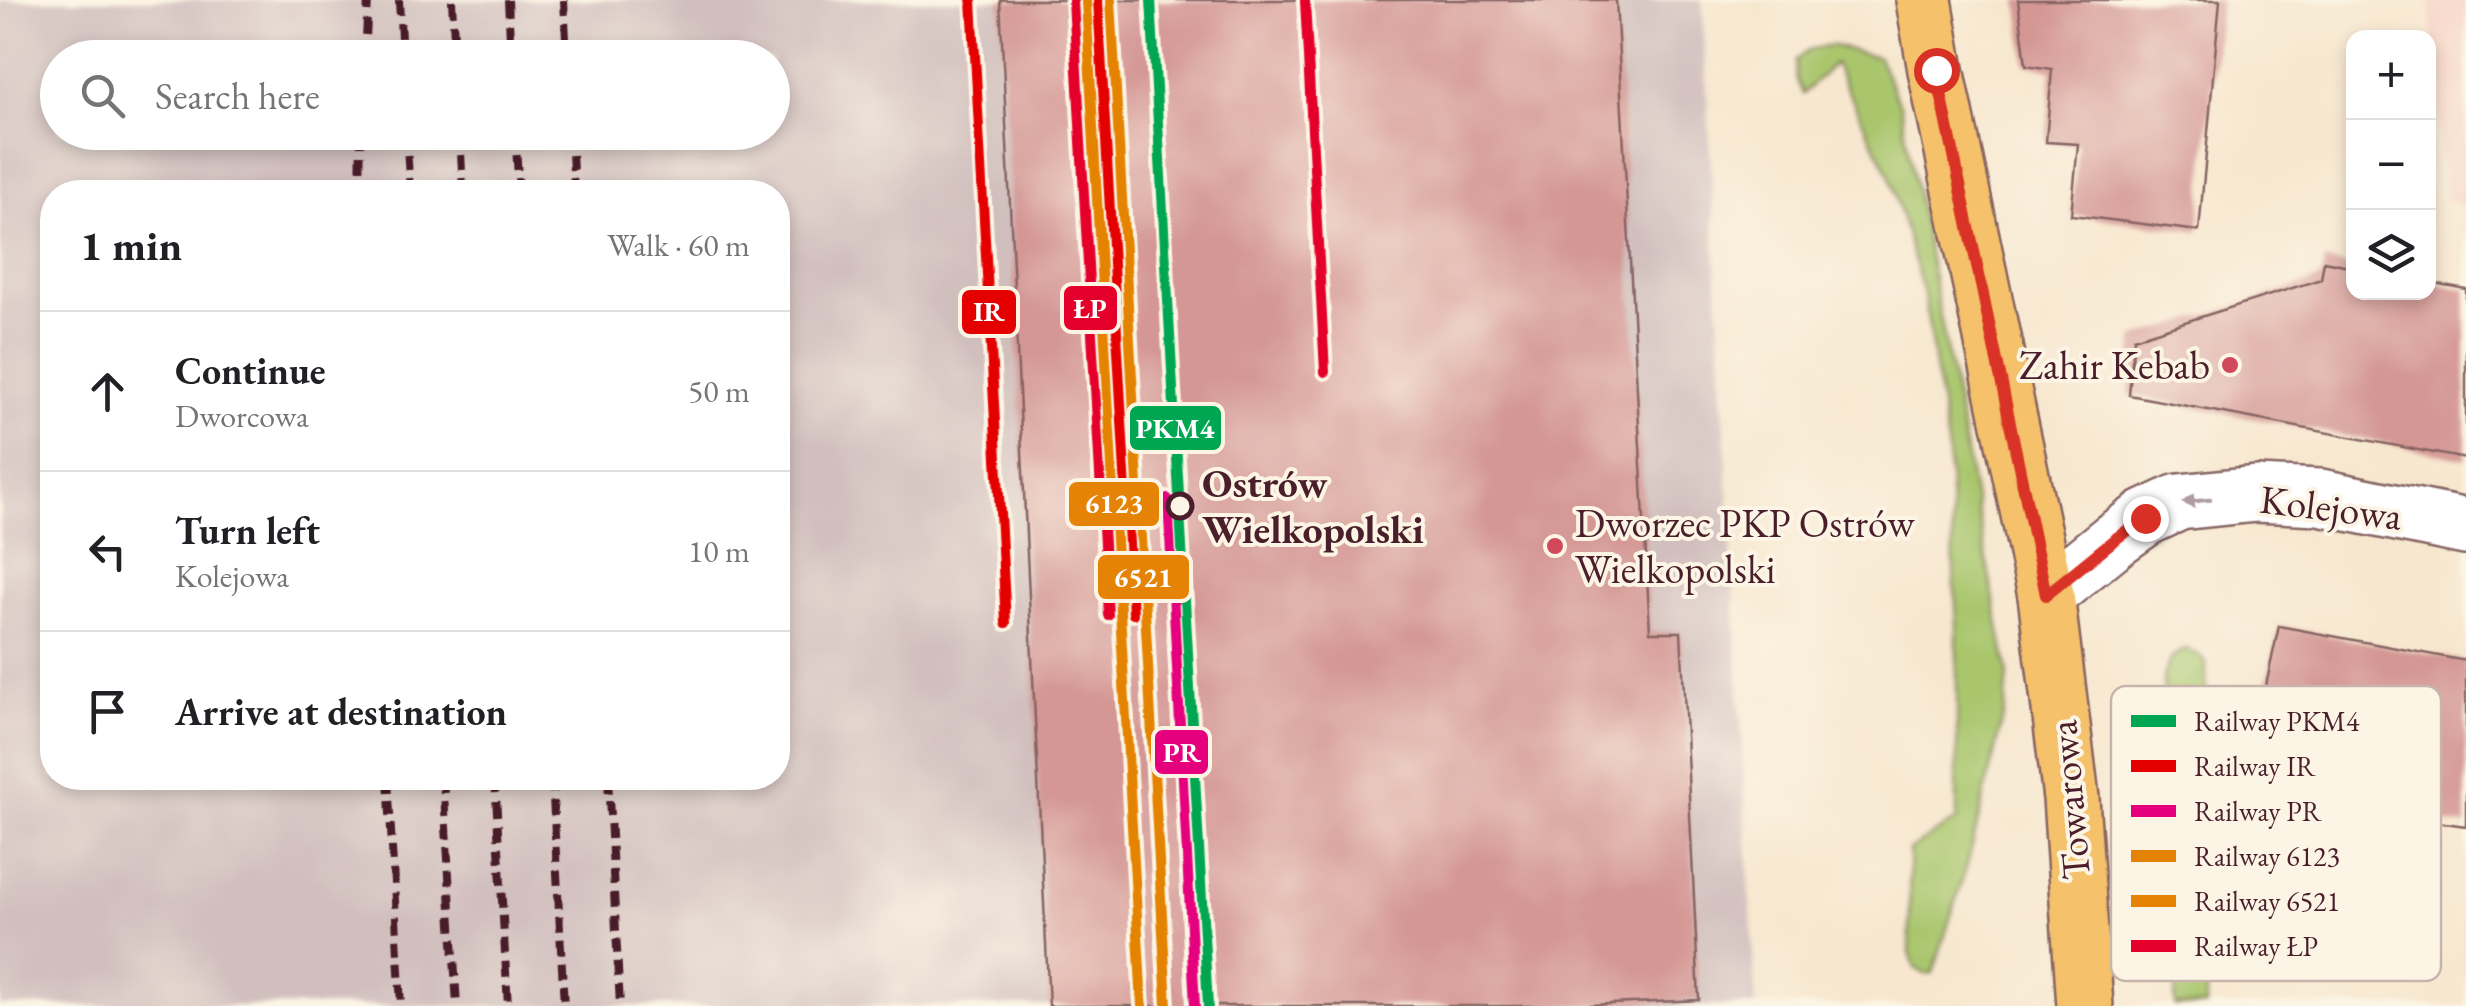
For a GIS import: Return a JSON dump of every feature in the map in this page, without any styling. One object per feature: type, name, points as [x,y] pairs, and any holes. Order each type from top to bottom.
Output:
[{"type":"main road","name":"Towarowa","points":[[1924,0],[2046,595],[2071,798],[2085,1006]]},
{"type":"street","name":"Kolejowa","points":[[2046,595],[2145,518],[2179,502],[2256,494],[2320,497],[2466,527]]},
{"type":"shaded area","points":[[0,0],[1702,0],[1756,1006],[0,1006]]},
{"type":"shaded area","points":[[2429,0],[2466,0],[2466,207],[2445,201],[2436,88],[2436,30],[2431,30]]},
{"type":"green space","points":[[1831,45],[1878,57],[1900,105],[2008,673],[2005,709],[1969,858],[1933,973],[1925,974],[1915,968],[1910,953],[1909,850],[1957,820],[1957,626],[1948,453],[1925,301],[1890,176],[1834,63],[1803,94],[1796,78],[1796,60],[1808,50]]},
{"type":"green space","points":[[2182,651],[2199,655],[2206,663],[2206,686],[2164,686],[2169,663]]},
{"type":"green space","points":[[2175,981],[2206,981],[2206,1006],[2175,1006]]},
{"type":"building","points":[[1000,0],[1616,0],[1650,632],[1681,632],[1699,1000],[1566,1006],[1049,1006]]},
{"type":"building","points":[[2018,0],[2220,0],[2199,231],[2071,215],[2078,144],[2046,142],[2052,69],[2026,65]]},
{"type":"building","points":[[2324,261],[2346,265],[2346,300],[2436,300],[2436,283],[2466,289],[2466,459],[2129,395],[2134,338],[2321,279]]},
{"type":"building","points":[[2279,626],[2466,661],[2466,826],[2441,822],[2441,686],[2266,686]]},
{"type":"railway","points":[[366,40],[368,0]]},
{"type":"railway","points":[[399,0],[401,40]]},
{"type":"railway","points":[[452,0],[454,40]]},
{"type":"railway","points":[[508,0],[510,40]]},
{"type":"railway","points":[[564,0],[566,40]]},
{"type":"railway","points":[[360,180],[361,150]]},
{"type":"railway","points":[[407,150],[409,180]]},
{"type":"railway","points":[[461,150],[462,180]]},
{"type":"railway","points":[[516,150],[518,180]]},
{"type":"railway","points":[[572,150],[573,180]]},
{"type":"railway","points":[[389,790],[401,1006]]},
{"type":"railway","points":[[444,790],[457,1006]]},
{"type":"railway","points":[[496,790],[508,1006]]},
{"type":"railway","points":[[553,790],[564,1006]]},
{"type":"railway","points":[[609,790],[620,1006]]},
{"type":"rail line","name":"IR","points":[[972,0],[1006,623]]},
{"type":"rail line","name":"IR","points":[[1098,0],[1133,614]]},
{"type":"rail line","name":"6521","points":[[1111,0],[1167,1005]]},
{"type":"rail line","name":"PKM4","points":[[1151,0],[1208,1006]]},
{"type":"rail line","name":"ŁP","points":[[1073,1],[1108,615]]},
{"type":"rail line","name":"6123","points":[[1086,1],[1142,1006]]},
{"type":"rail line","name":"ŁP","points":[[1305,1],[1325,372]]},
{"type":"rail line","name":"PR","points":[[1168,499],[1195,1006]]},
{"type":"place","name":"Zahir Kebab","points":[[2230,365]]},
{"type":"place","name":"Ostrów Wielkopolski","points":[[1180,506]]},
{"type":"place","name":"Dworzec PKP Ostrów Wielkopolski","points":[[1555,546]]},
{"type":"route","points":[[1936,70],[2046,595],[2145,518]]}]
